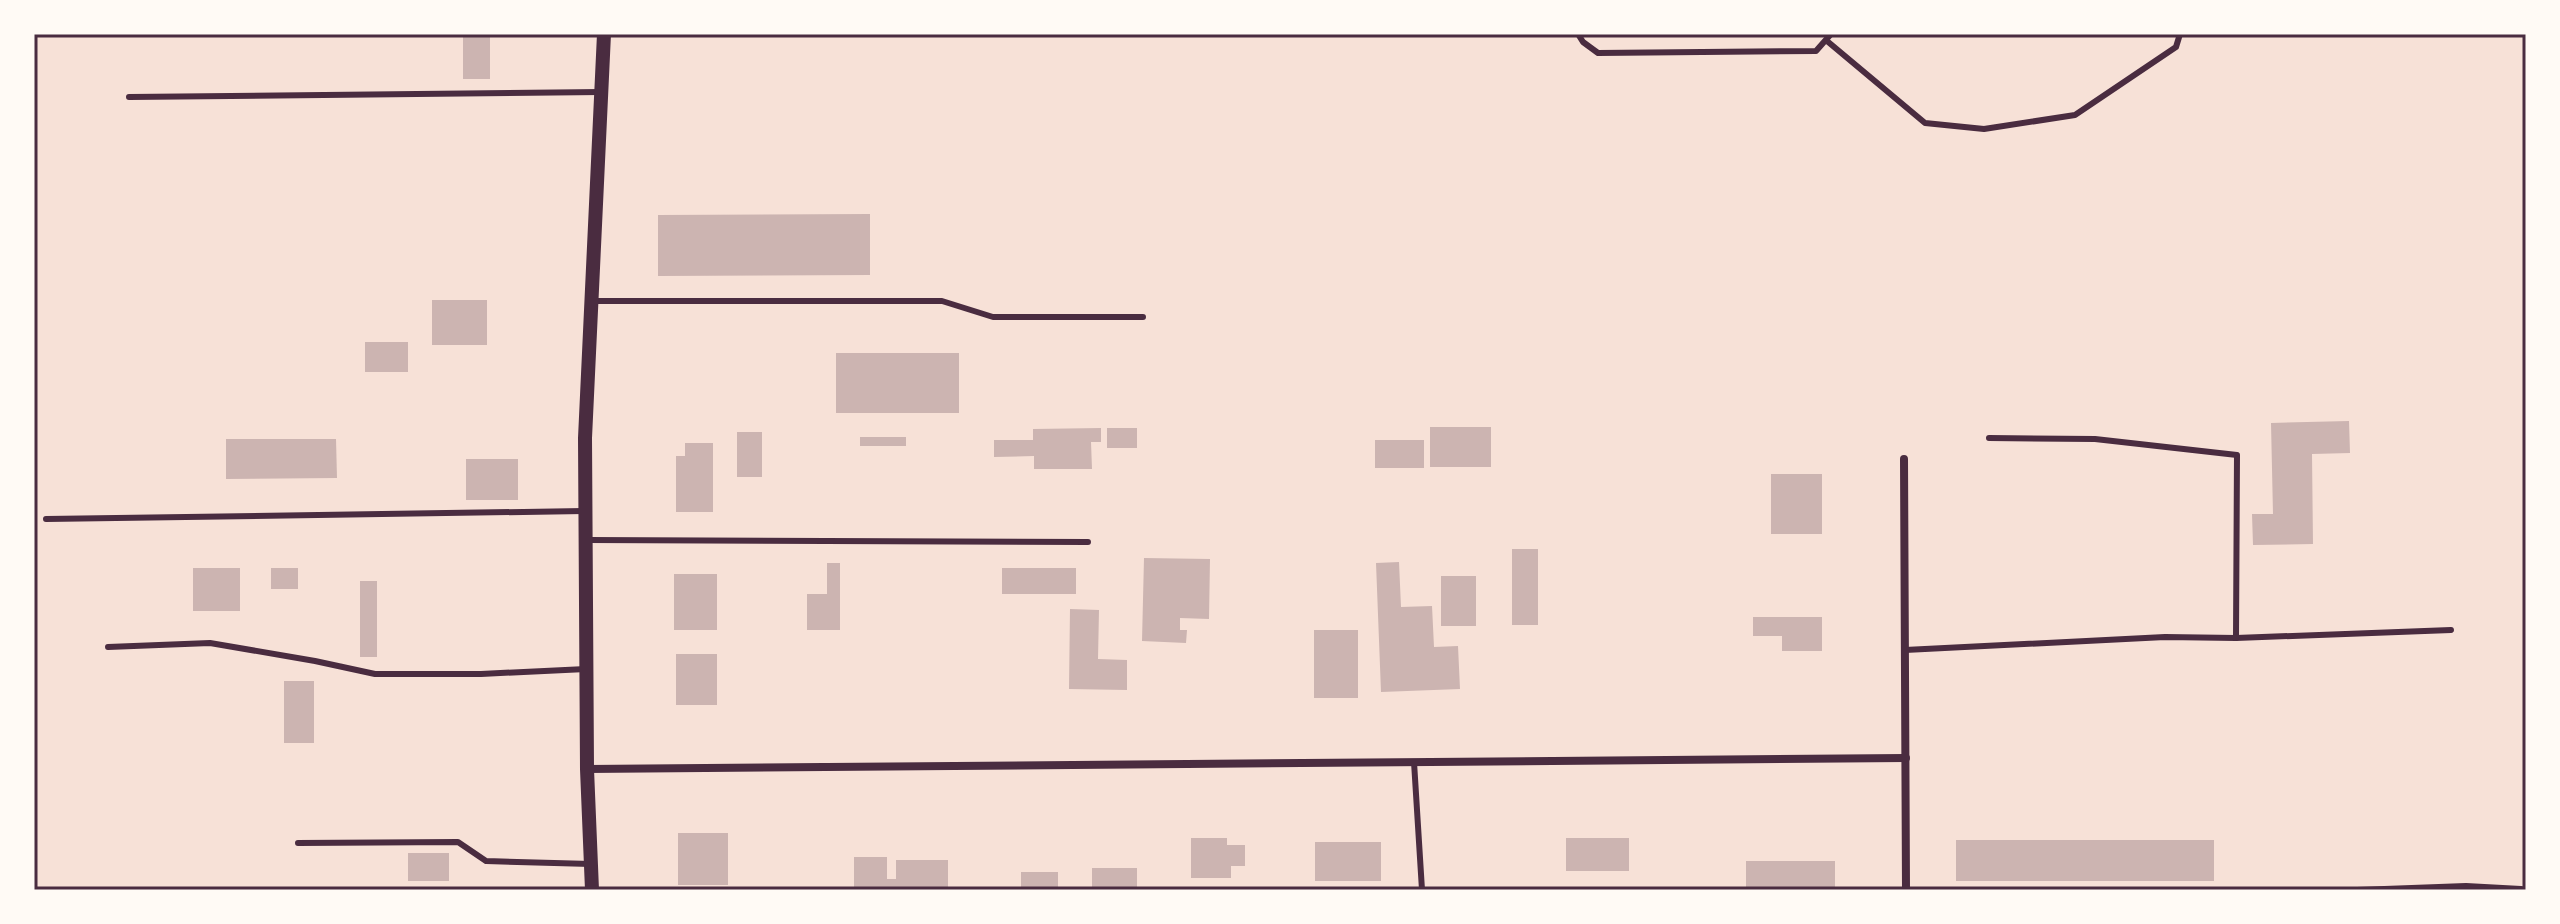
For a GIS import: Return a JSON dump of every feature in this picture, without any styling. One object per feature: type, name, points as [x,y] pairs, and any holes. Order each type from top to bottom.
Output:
[{"type":"street","points":[[592,890],[587,769],[584,511],[604,34]]},
{"type":"street","points":[[1904,459],[1906,890]]},
{"type":"street","points":[[587,769],[1906,758]]},
{"type":"lane","points":[[1578,34],[1598,53],[1816,51],[1831,34]]},
{"type":"lane","points":[[1827,41],[1925,123],[1984,129],[2075,115],[2176,47],[2180,34]]},
{"type":"lane","points":[[129,97],[601,92]]},
{"type":"lane","points":[[591,301],[942,301],[993,317],[1143,317]]},
{"type":"lane","points":[[1989,438],[2095,439],[2237,455],[2236,638]]},
{"type":"lane","points":[[46,519],[584,511]]},
{"type":"lane","points":[[584,539],[1088,542]]},
{"type":"lane","points":[[1905,650],[2165,637],[2236,638],[2451,630]]},
{"type":"lane","points":[[108,647],[210,643],[375,674],[481,674],[586,669]]},
{"type":"lane","points":[[1414,762],[1422,890]]},
{"type":"lane","points":[[298,843],[458,842],[486,861],[591,864]]},
{"type":"lane","points":[[2357,890],[2466,886],[2521,889]]},
{"type":"building","points":[[463,34],[490,34],[490,79],[463,79]]},
{"type":"building","points":[[870,214],[870,275],[658,276],[658,215]]},
{"type":"building","points":[[432,300],[487,300],[487,345],[432,345]]},
{"type":"building","points":[[365,342],[408,342],[408,372],[365,372]]},
{"type":"building","points":[[836,353],[959,353],[959,413],[836,413]]},
{"type":"building","points":[[2349,421],[2350,453],[2312,454],[2313,544],[2253,545],[2252,514],[2273,514],[2271,423]]},
{"type":"building","points":[[1430,427],[1491,427],[1491,467],[1430,467]]},
{"type":"building","points":[[1101,428],[1101,442],[1091,442],[1092,469],[1034,469],[1034,456],[994,457],[994,440],[1033,440],[1033,429]]},
{"type":"building","points":[[1107,428],[1137,428],[1137,448],[1107,448]]},
{"type":"building","points":[[737,432],[762,432],[762,477],[737,477]]},
{"type":"building","points":[[860,437],[906,437],[906,446],[860,446]]},
{"type":"building","points":[[226,439],[336,439],[337,478],[226,479]]},
{"type":"building","points":[[1375,440],[1424,440],[1424,468],[1375,468]]},
{"type":"building","points":[[685,443],[713,443],[713,512],[676,512],[676,456],[685,456]]},
{"type":"building","points":[[466,459],[518,459],[518,500],[466,500]]},
{"type":"building","points":[[1771,474],[1822,474],[1822,534],[1771,534]]},
{"type":"building","points":[[1512,549],[1538,549],[1538,625],[1512,625]]},
{"type":"building","points":[[1144,558],[1210,559],[1209,619],[1180,618],[1180,630],[1187,630],[1186,643],[1142,641]]},
{"type":"building","points":[[1399,562],[1401,607],[1432,606],[1434,647],[1458,646],[1460,689],[1381,692],[1376,563]]},
{"type":"building","points":[[827,563],[840,563],[840,630],[807,630],[807,594],[827,594]]},
{"type":"building","points":[[193,568],[240,568],[240,611],[193,611]]},
{"type":"building","points":[[271,568],[298,568],[298,589],[271,589]]},
{"type":"building","points":[[1002,568],[1076,568],[1076,594],[1002,594]]},
{"type":"building","points":[[674,574],[717,574],[717,630],[674,630]]},
{"type":"building","points":[[1441,576],[1476,576],[1476,626],[1441,626]]},
{"type":"building","points":[[360,581],[377,581],[377,657],[360,657]]},
{"type":"building","points":[[1070,609],[1099,610],[1098,659],[1127,660],[1127,690],[1069,689]]},
{"type":"building","points":[[1753,617],[1822,617],[1822,651],[1782,651],[1782,636],[1753,636]]},
{"type":"building","points":[[1314,630],[1358,630],[1358,698],[1314,698]]},
{"type":"building","points":[[676,654],[717,654],[717,705],[676,705]]},
{"type":"building","points":[[284,681],[314,681],[314,743],[284,743]]},
{"type":"building","points":[[678,833],[728,833],[728,885],[678,885]]},
{"type":"building","points":[[1191,838],[1227,838],[1227,845],[1245,845],[1245,866],[1231,866],[1231,878],[1191,878]]},
{"type":"building","points":[[1566,838],[1629,838],[1629,871],[1566,871]]},
{"type":"building","points":[[1956,840],[2214,840],[2214,881],[1956,881]]},
{"type":"building","points":[[1315,842],[1381,842],[1381,881],[1315,881]]},
{"type":"building","points":[[408,853],[449,853],[449,881],[408,881]]},
{"type":"building","points":[[854,857],[887,857],[887,879],[896,879],[896,860],[948,860],[948,890],[854,890]]},
{"type":"building","points":[[1746,861],[1835,861],[1835,890],[1746,890]]},
{"type":"building","points":[[1092,868],[1137,868],[1137,890],[1092,890]]},
{"type":"building","points":[[1021,872],[1058,872],[1058,890],[1021,890]]}]
